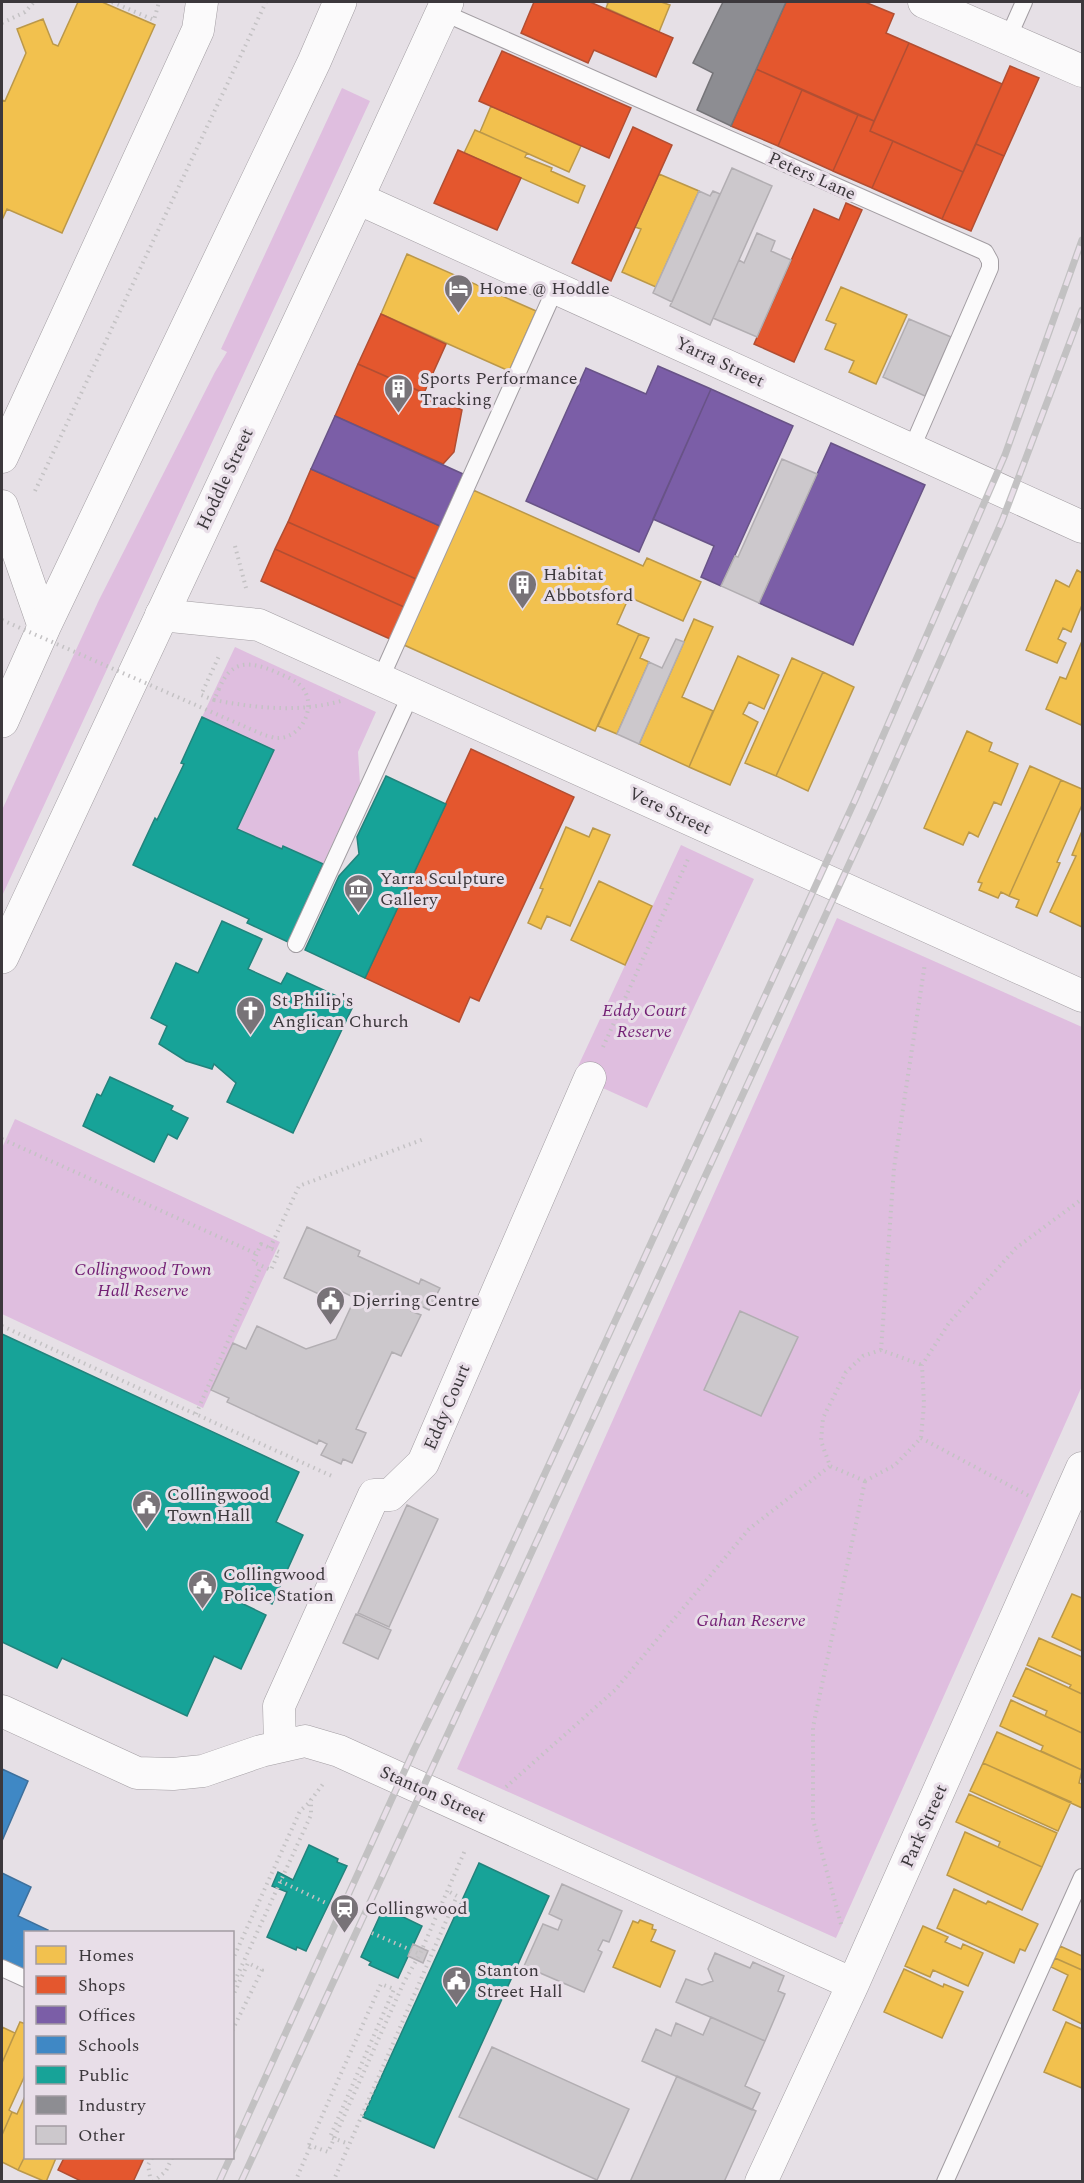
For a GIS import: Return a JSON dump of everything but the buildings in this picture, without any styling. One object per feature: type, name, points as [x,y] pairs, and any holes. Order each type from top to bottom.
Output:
[{"type":"highway","points":[[2,721],[44,627],[314,62],[340,2]]},
{"type":"highway","name":"Hoddle Street","points":[[2,957],[445,7]]},
{"type":"street","points":[[2,457],[198,30],[202,2]]},
{"type":"street","points":[[924,2],[1083,71]]},
{"type":"street","name":"Yarra Street","points":[[357,198],[1083,527]]},
{"type":"street","points":[[3,508],[44,627]]},
{"type":"street","name":"Vere Street","points":[[161,615],[259,625],[1083,996]]},
{"type":"street","name":"Eddy Court","points":[[280,1746],[279,1706],[374,1495],[390,1495],[423,1463],[590,1078]]},
{"type":"street","name":"Park Street","points":[[761,2181],[853,1984],[1083,1468]]},
{"type":"street","name":"Stanton Street","points":[[2,1711],[137,1773],[173,1774],[204,1771],[261,1751],[305,1741],[339,1751],[853,1984]]},
{"type":"lane","points":[[1008,38],[1024,2]]},
{"type":"lane","name":"Peters Lane","points":[[445,7],[985,252],[990,261],[990,268],[911,450]]},
{"type":"lane","points":[[380,680],[556,287]]},
{"type":"lane","points":[[296,944],[411,694]]},
{"type":"lane","points":[[945,2181],[1083,1877]]},
{"type":"lane","points":[[2,1968],[24,1978]]},
{"type":"path","points":[[2,23],[26,12],[34,2]]},
{"type":"path","points":[[112,2],[154,20],[159,2]]},
{"type":"path","points":[[3,508],[35,492],[266,2]]},
{"type":"path","points":[[219,490],[248,595],[259,625]]},
{"type":"path","points":[[2,620],[264,735],[278,738],[300,729],[309,706],[307,696],[301,686],[291,679],[267,668],[243,664],[234,667],[226,674],[214,700]]},
{"type":"path","points":[[201,694],[214,700],[258,708],[327,705],[343,701],[348,697]]},
{"type":"path","points":[[590,1078],[702,826]]},
{"type":"path","points":[[881,1350],[894,1168],[926,960]]},
{"type":"path","points":[[2,1139],[257,1254]]},
{"type":"path","points":[[270,1248],[299,1186],[424,1139]]},
{"type":"path","points":[[922,1365],[881,1350],[863,1356],[846,1372],[823,1418],[821,1441],[830,1466],[865,1480],[895,1465],[921,1438],[924,1404],[922,1365],[949,1323],[1016,1248],[1083,1199]]},
{"type":"path","points":[[261,1244],[279,1252],[272,1270],[253,1263],[257,1254],[261,1244]]},
{"type":"path","points":[[196,1414],[261,1266]]},
{"type":"path","points":[[2,1326],[334,1477]]},
{"type":"path","points":[[921,1438],[1035,1499],[1058,1522]]},
{"type":"path","points":[[499,1793],[615,1690],[749,1529],[830,1466]]},
{"type":"path","points":[[842,1927],[813,1820],[813,1727],[865,1480]]},
{"type":"path","points":[[234,1957],[300,1811],[311,1800]]},
{"type":"path","points":[[234,1983],[310,1815]]},
{"type":"path","points":[[311,2145],[328,2152],[404,1982],[420,1954],[468,1844]]},
{"type":"path","points":[[280,1881],[328,1904]]},
{"type":"path","points":[[333,2181],[458,1896],[448,1891]]},
{"type":"path","points":[[372,1933],[420,1954]]},
{"type":"path","points":[[234,1994],[248,1964],[262,1970],[234,2027]]},
{"type":"path","points":[[295,2181],[381,1984],[394,1989],[330,2137],[349,2144]]},
{"type":"path","points":[[151,2159],[148,2165],[152,2181],[166,2171],[171,2159]]},
{"type":"green space","points":[[342,88],[370,101],[2,896],[2,810],[99,600],[227,352],[221,349]]},
{"type":"green space","points":[[235,647],[376,712],[358,752],[360,784],[323,864],[284,846],[282,849],[237,829],[273,750],[202,717]]},
{"type":"green space","name":"Eddy Court Reserve","points":[[681,845],[754,879],[647,1108],[574,1075]]},
{"type":"green space","name":"Gahan Reserve","points":[[837,918],[1082,1027],[1082,1386],[836,1938],[457,1769]]},
{"type":"green space","name":"Collingwood Town Hall Reserve","points":[[15,1119],[280,1242],[203,1408],[2,1314],[2,1148]]},
{"type":"railway","points":[[234,2147],[414,1750],[482,1610],[856,798],[1005,455],[1082,240]]},
{"type":"railway","points":[[241,2182],[875,808],[1002,521],[1082,310]]},
{"type":"railway","points":[[219,2182],[230,2159]]},
{"type":"place","name":"Home @ Hoddle","points":[[458,314]]},
{"type":"place","name":"Sports Performance Tracking","points":[[399,414]]},
{"type":"place","name":"Habitat Abbotsford","points":[[522,610]]},
{"type":"place","name":"Yarra Sculpture Gallery","points":[[359,914]]},
{"type":"place","name":"St Philip's Anglican Church","points":[[251,1036]]},
{"type":"place","name":"Djerring Centre","points":[[331,1326]]},
{"type":"place","name":"Collingwood Town Hall","points":[[146,1530]]},
{"type":"place","name":"Collingwood Police Station","points":[[202,1610]]},
{"type":"place","name":"Collingwood","points":[[344,1934]]},
{"type":"place","name":"Stanton Street Hall","points":[[456,2006]]}]
